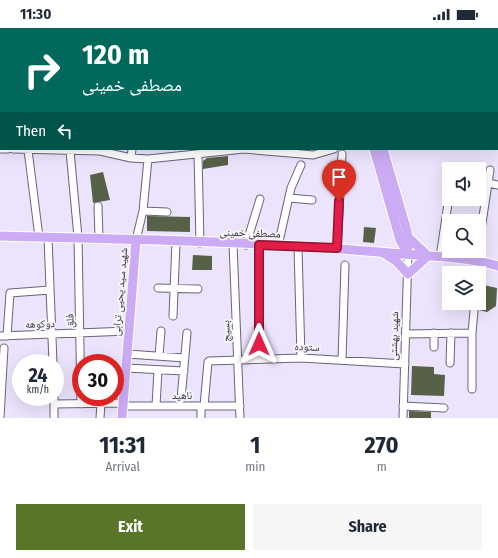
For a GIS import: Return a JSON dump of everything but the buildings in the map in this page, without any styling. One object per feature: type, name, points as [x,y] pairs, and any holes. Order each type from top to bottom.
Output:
[{"type":"main road","name":"شهید بهشتی","points":[[374,150],[400,240],[408,254]]},
{"type":"main road","name":"شهید بهشتی","points":[[383,150],[408,236],[408,254]]},
{"type":"main road","name":"مصطفی خمینی","points":[[0,234],[39,237],[78,237],[337,248],[440,257],[498,266]]},
{"type":"main road","points":[[383,252],[396,261],[408,274],[428,256],[408,236]]},
{"type":"main road","name":"شهید سید یحیی ترابی","points":[[124,405],[136,240]]},
{"type":"main road","name":"شهید سید یحیی ترابی","points":[[122,418],[124,406]]},
{"type":"street","points":[[39,237],[31,150],[100,150],[131,158],[148,159],[198,154],[220,150]]},
{"type":"street","name":"فلق","points":[[74,150],[81,354]]},
{"type":"street","points":[[131,158],[132,150]]},
{"type":"street","points":[[252,150],[302,156],[313,155],[330,150]]},
{"type":"street","points":[[198,154],[200,243]]},
{"type":"street","points":[[337,248],[342,154]]},
{"type":"street","points":[[136,240],[143,211],[148,159]]},
{"type":"street","points":[[278,246],[289,198],[301,165]]},
{"type":"street","points":[[483,214],[490,170]]},
{"type":"street","points":[[488,183],[498,185]]},
{"type":"street","points":[[289,198],[312,200]]},
{"type":"street","points":[[246,244],[260,199]]},
{"type":"street","points":[[98,206],[99,238]]},
{"type":"street","points":[[440,257],[448,206]]},
{"type":"street","points":[[143,211],[167,212]]},
{"type":"street","points":[[48,237],[53,354]]},
{"type":"street","points":[[173,316],[176,242]]},
{"type":"street","name":"بسیج","points":[[233,244],[240,418]]},
{"type":"street","points":[[259,245],[259,358]]},
{"type":"street","points":[[298,247],[301,358]]},
{"type":"street","name":"شهید بهشتی","points":[[403,418],[408,254]]},
{"type":"street","points":[[476,262],[477,258]]},
{"type":"street","points":[[342,360],[346,265]]},
{"type":"street","points":[[158,288],[198,289]]},
{"type":"street","points":[[4,336],[10,293],[50,290]]},
{"type":"street","points":[[472,389],[472,333],[474,311]]},
{"type":"street","name":"دوکوهه","points":[[4,336],[129,331]]},
{"type":"street","points":[[160,356],[161,331]]},
{"type":"street","points":[[181,399],[187,333]]},
{"type":"street","points":[[450,363],[451,333]]},
{"type":"street","points":[[406,334],[472,333]]},
{"type":"street","points":[[434,334],[434,347]]},
{"type":"street","points":[[0,418],[4,348]]},
{"type":"street","points":[[127,354],[160,356],[184,364]]},
{"type":"street","name":"ستوده","points":[[202,406],[208,361],[259,358],[301,358],[405,364]]},
{"type":"street","points":[[126,368],[158,370],[184,364]]},
{"type":"street","points":[[156,406],[158,370]]},
{"type":"street","name":"ناهید","points":[[124,405],[240,406]]},
{"type":"street","points":[[54,406],[54,418]]},
{"type":"street","points":[[100,418],[101,406]]},
{"type":"street","points":[[201,418],[202,406]]},
{"type":"street","points":[[403,406],[444,408]]},
{"type":"route","points":[[259,344],[259,245],[337,248],[339,201]]}]
